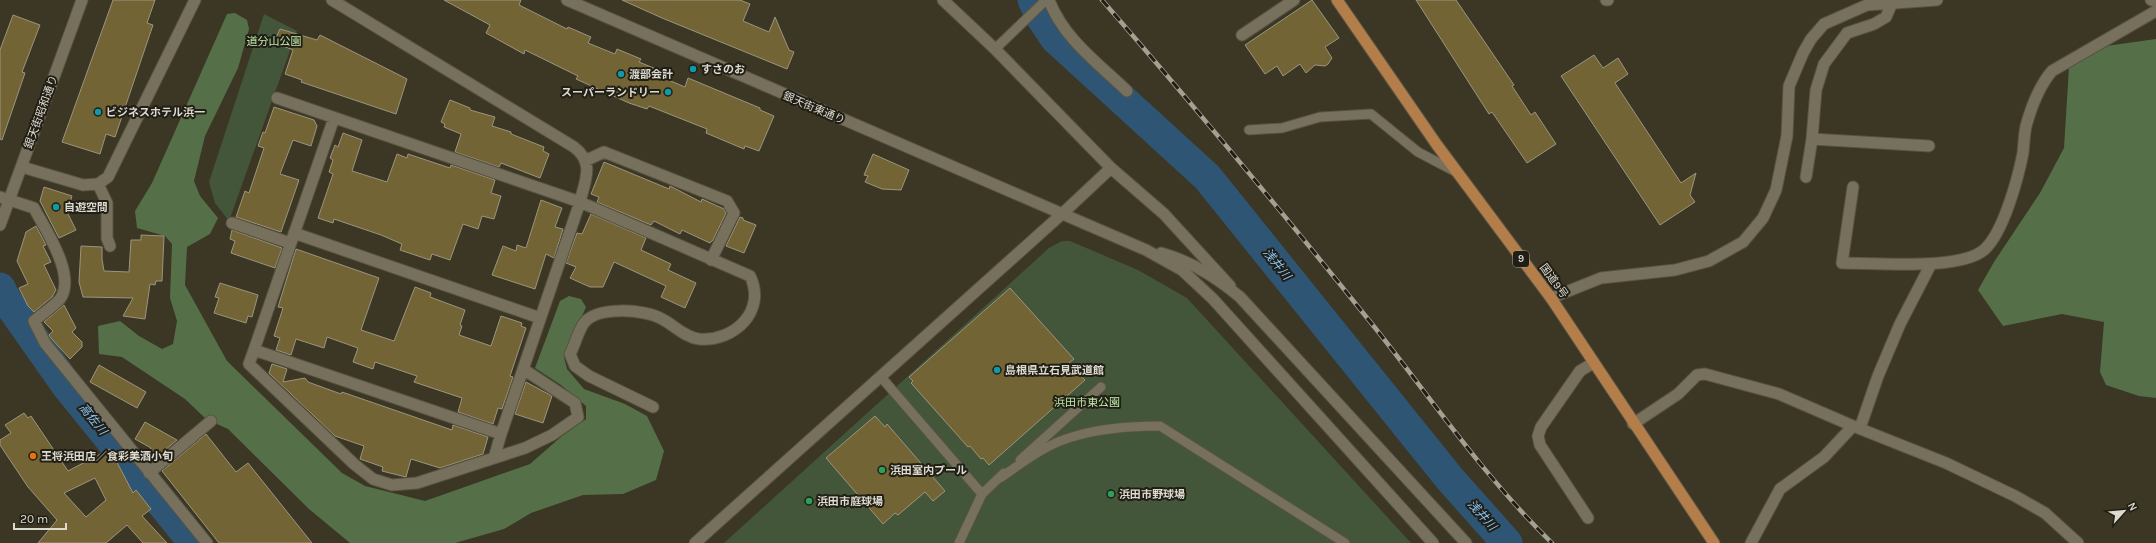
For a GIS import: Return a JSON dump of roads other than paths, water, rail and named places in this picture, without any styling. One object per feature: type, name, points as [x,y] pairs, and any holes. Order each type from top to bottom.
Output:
[{"type":"highway","name":"国道9号","points":[[1337,0],[1458,173],[1551,298],[1633,424],[1714,543]]},
{"type":"street","name":"銀天街昭和通り","points":[[0,225],[5,199],[22,166],[82,0]]},
{"type":"street","points":[[22,166],[83,184],[98,184],[108,177],[195,0]]},
{"type":"street","points":[[332,0],[574,147],[587,160],[588,167],[580,202],[494,458]]},
{"type":"street","name":"銀天街東通り","points":[[567,0],[1146,250]]},
{"type":"street","points":[[943,0],[995,49],[1112,168],[1164,214],[1466,543]]},
{"type":"street","points":[[1046,0],[1057,19],[1068,33],[1127,91]]},
{"type":"street","points":[[1242,35],[1294,0]]},
{"type":"street","points":[[1551,298],[1601,278],[1675,270],[1709,261],[1743,242],[1763,218],[1776,190],[1787,136],[1789,86],[1803,52],[1811,39],[1824,24],[1838,16],[1867,5],[1937,0]]},
{"type":"street","points":[[2151,0],[2156,1]]},
{"type":"street","points":[[1806,177],[1812,139],[1816,90],[1824,64],[1847,33],[1874,24],[1886,17],[1892,3]]},
{"type":"street","points":[[1852,187],[1842,263],[1931,264],[1973,257],[1986,248],[1999,229],[2014,190],[2023,153],[2026,126],[2045,79],[2057,68],[2156,11]]},
{"type":"street","points":[[277,98],[580,202],[750,276],[756,288],[755,301],[744,324],[714,339],[698,339],[686,335],[661,318],[644,312],[603,313],[594,315],[584,323],[570,354],[575,366],[589,376],[653,407]]},
{"type":"street","points":[[334,118],[249,364],[354,464],[373,479],[392,485],[417,483],[525,448],[552,435],[578,417],[575,403],[523,369]]},
{"type":"street","points":[[1812,139],[1929,146]]},
{"type":"street","points":[[587,160],[604,152],[727,201],[734,213],[711,260]]},
{"type":"street","points":[[695,543],[1112,168]]},
{"type":"street","points":[[98,184],[107,203],[107,238],[110,246]]},
{"type":"street","points":[[5,199],[34,208],[58,254],[65,278],[64,288],[60,298],[34,321],[45,343],[206,543]]},
{"type":"street","points":[[232,223],[292,238],[540,318]]},
{"type":"street","points":[[1146,250],[1179,258],[1198,267],[1220,280],[1240,297]]},
{"type":"street","points":[[1146,250],[1182,270],[1213,299],[1433,543]]},
{"type":"street","points":[[1751,543],[1780,489],[1824,457],[1856,427],[1900,324],[1931,264]]},
{"type":"street","points":[[254,350],[501,434]]},
{"type":"street","points":[[1588,518],[1540,445],[1538,436],[1541,427],[1580,371],[1593,363]]},
{"type":"street","points":[[1633,424],[1678,394],[1697,375],[1705,374],[1779,394],[1946,463],[2015,496],[2045,513],[2078,543]]},
{"type":"street","points":[[149,472],[210,421]]},
{"type":"lane","points":[[995,49],[1046,0]]},
{"type":"lane","points":[[1249,130],[1282,128],[1320,116],[1371,114],[1418,152],[1458,173]]},
{"type":"lane","points":[[881,377],[982,494]]},
{"type":"lane","points":[[959,543],[982,494],[1101,387]]},
{"type":"lane","points":[[1000,478],[1044,449],[1071,437],[1129,426],[1160,426],[1345,543]]},
{"type":"waterway","name":"浅井川","points":[[1033,0],[1041,17],[1055,38],[1207,177],[1450,479],[1507,543]]},
{"type":"waterway","name":"高佐川","points":[[0,288],[5,298],[67,386],[194,543]]},
{"type":"railway","points":[[1102,0],[1207,122],[1309,246],[1376,329],[1482,466],[1552,543]]},
{"type":"place","name":"すさのお","points":[[693,69]]},
{"type":"place","name":"渡部会計","points":[[621,74]]},
{"type":"place","name":"スーパーランドリー","points":[[668,92]]},
{"type":"place","name":"ビジネスホテル浜一","points":[[98,112]]},
{"type":"place","name":"自遊空間","points":[[56,207]]},
{"type":"place","name":"島根県立石見武道館","points":[[997,370]]},
{"type":"place","name":"王将浜田店／食彩美酒小旬","points":[[33,456]]},
{"type":"place","name":"浜田室内プール","points":[[882,470]]},
{"type":"place","name":"浜田市野球場","points":[[1111,494]]},
{"type":"place","name":"浜田市庭球場","points":[[809,501]]},
{"type":"park label","name":"道分山公園","points":[[274,41]]},
{"type":"park label","name":"浜田市東公園","points":[[1087,402]]}]
